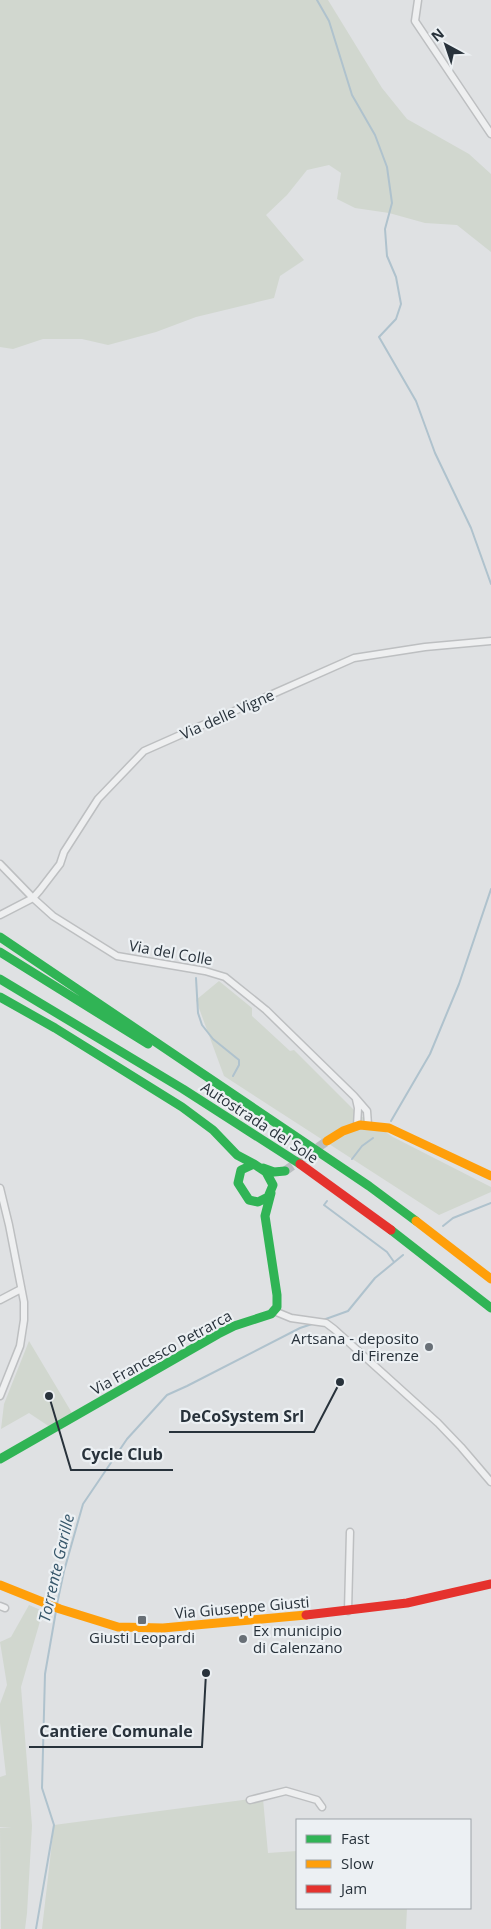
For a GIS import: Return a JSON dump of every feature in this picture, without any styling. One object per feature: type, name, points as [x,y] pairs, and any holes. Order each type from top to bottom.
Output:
[{"type":"main road","name":"Autostrada del Sole","points":[[0,937],[259,1111],[415,1219],[491,1279]]},
{"type":"main road","name":"Autostrada del Sole","points":[[0,952],[35,976],[259,1111]]},
{"type":"main road","name":"Autostrada del Sole","points":[[0,979],[225,1114],[401,1237],[491,1308]]},
{"type":"main road","points":[[0,997],[55,1028],[182,1107],[213,1130],[237,1155],[274,1172],[285,1171],[261,1201],[253,1201]]},
{"type":"main road","points":[[327,1141],[342,1131],[358,1126],[368,1125],[388,1128],[491,1176]]},
{"type":"main road","points":[[237,1155],[239,1187],[245,1196],[253,1201],[265,1216]]},
{"type":"main road","points":[[239,1174],[245,1167],[258,1166],[270,1177],[272,1189],[265,1216],[276,1295],[274,1311]]},
{"type":"main road","name":"Via Francesco Petrarca","points":[[0,1459],[218,1334],[234,1326],[267,1316],[274,1311]]},
{"type":"main road","name":"Via Giuseppe Giusti","points":[[0,1585],[60,1609],[118,1627],[162,1628],[348,1611],[407,1603],[491,1584]]},
{"type":"street","points":[[418,0],[416,21],[491,134]]},
{"type":"street","name":"Via delle Vigne","points":[[33,898],[60,864],[64,852],[98,799],[144,751],[354,658],[424,647],[491,641]]},
{"type":"street","name":"Via del Colle","points":[[0,864],[53,916],[117,956],[205,971],[225,978],[266,1010],[354,1096],[366,1111],[368,1125]]},
{"type":"street","points":[[0,915],[33,898]]},
{"type":"street","points":[[354,1096],[358,1108],[358,1126]]},
{"type":"street","points":[[0,1188],[10,1225],[24,1302],[22,1338],[0,1396]]},
{"type":"street","points":[[0,1300],[21,1289]]},
{"type":"street","points":[[274,1311],[291,1318],[326,1323],[334,1329],[438,1423],[491,1482]]},
{"type":"street","points":[[348,1611],[350,1532]]},
{"type":"street","points":[[250,1800],[286,1791],[317,1800],[322,1807]]},
{"type":"shaded area","points":[[0,0],[328,0],[382,88],[407,119],[469,154],[491,174],[491,252],[457,225],[425,223],[389,213],[355,208],[337,199],[341,173],[329,165],[307,170],[287,195],[266,215],[304,260],[280,276],[274,298],[196,317],[156,332],[108,345],[82,339],[43,339],[13,349],[0,347]]},
{"type":"shaded area","points":[[219,981],[252,1008],[252,1016],[290,1051],[294,1050],[358,1114],[393,1137],[491,1187],[491,1192],[439,1215],[224,1076],[196,1000]]},
{"type":"shaded area","points":[[29,1341],[72,1413],[50,1427],[29,1413],[1,1429],[4,1404]]},
{"type":"shaded area","points":[[29,1605],[43,1611],[21,1687],[32,1826],[27,1913],[25,1929],[1,1929],[0,1828],[12,1827],[0,1827],[0,1777],[6,1775],[0,1723],[0,1704],[7,1685],[0,1642],[11,1637]]},
{"type":"shaded area","points":[[258,1798],[263,1799],[268,1853],[296,1851],[296,1909],[407,1909],[406,1929],[42,1929],[54,1825]]},
{"type":"waterway","points":[[317,0],[329,21],[352,95],[375,135],[387,167],[392,203],[385,229],[387,256],[396,277],[401,304],[396,319],[379,337],[416,401],[435,453],[471,528],[491,584]]},
{"type":"waterway","points":[[391,1121],[430,1054],[459,984],[491,889]]},
{"type":"waterway","points":[[196,978],[198,1013],[202,1025],[213,1039],[239,1060],[239,1065],[233,1076]]},
{"type":"waterway","points":[[352,1159],[362,1146],[373,1138]]},
{"type":"waterway","points":[[327,1201],[324,1205],[387,1252],[394,1262]]},
{"type":"waterway","name":"Torrente Garille","points":[[443,1226],[453,1218],[491,1203]]},
{"type":"waterway","name":"Torrente Garille","points":[[323,1320],[348,1311],[375,1278],[403,1255]]},
{"type":"waterway","name":"Torrente Garille","points":[[57,1604],[64,1571],[83,1504],[127,1439],[167,1395],[300,1328],[312,1324]]},
{"type":"waterway","name":"Torrente Garille","points":[[36,1929],[54,1825],[42,1788],[45,1674],[56,1611]]},
{"type":"tunnel","points":[[285,1171],[327,1141]]},
{"type":"traffic: fast","points":[[0,937],[369,1186],[416,1221]]},
{"type":"traffic: fast","points":[[0,952],[148,1044]]},
{"type":"traffic: fast","points":[[0,979],[183,1089],[300,1164]]},
{"type":"traffic: fast","points":[[0,997],[55,1028],[182,1107],[213,1130],[237,1155],[254,1164]]},
{"type":"traffic: fast","points":[[254,1164],[266,1172],[273,1185],[268,1197],[258,1202],[249,1200],[238,1183],[241,1170],[254,1164]]},
{"type":"traffic: fast","points":[[263,1168],[274,1172],[285,1171]]},
{"type":"traffic: fast","points":[[0,1459],[218,1334],[234,1326],[271,1314],[277,1307],[277,1295],[265,1216],[271,1193]]},
{"type":"traffic: fast","points":[[391,1230],[491,1308]]},
{"type":"traffic: slow","points":[[327,1141],[343,1131],[360,1125],[389,1128],[491,1176]]},
{"type":"traffic: slow","points":[[416,1221],[491,1279]]},
{"type":"traffic: slow","points":[[0,1585],[60,1609],[118,1627],[163,1628],[306,1615]]},
{"type":"traffic: jam","points":[[300,1164],[391,1230]]},
{"type":"traffic: jam","points":[[306,1615],[407,1603],[491,1584]]},
{"type":"place","name":"Artsana - deposito di Firenze","points":[[429,1347]]},
{"type":"place","name":"DeCoSystem Srl","points":[[340,1382]]},
{"type":"place","name":"Cycle Club","points":[[49,1396]]},
{"type":"place","name":"Giusti Leopardi","points":[[142,1620]]},
{"type":"place","name":"Ex municipio di Calenzano","points":[[243,1639]]},
{"type":"place","name":"Cantiere Comunale","points":[[206,1673]]}]
